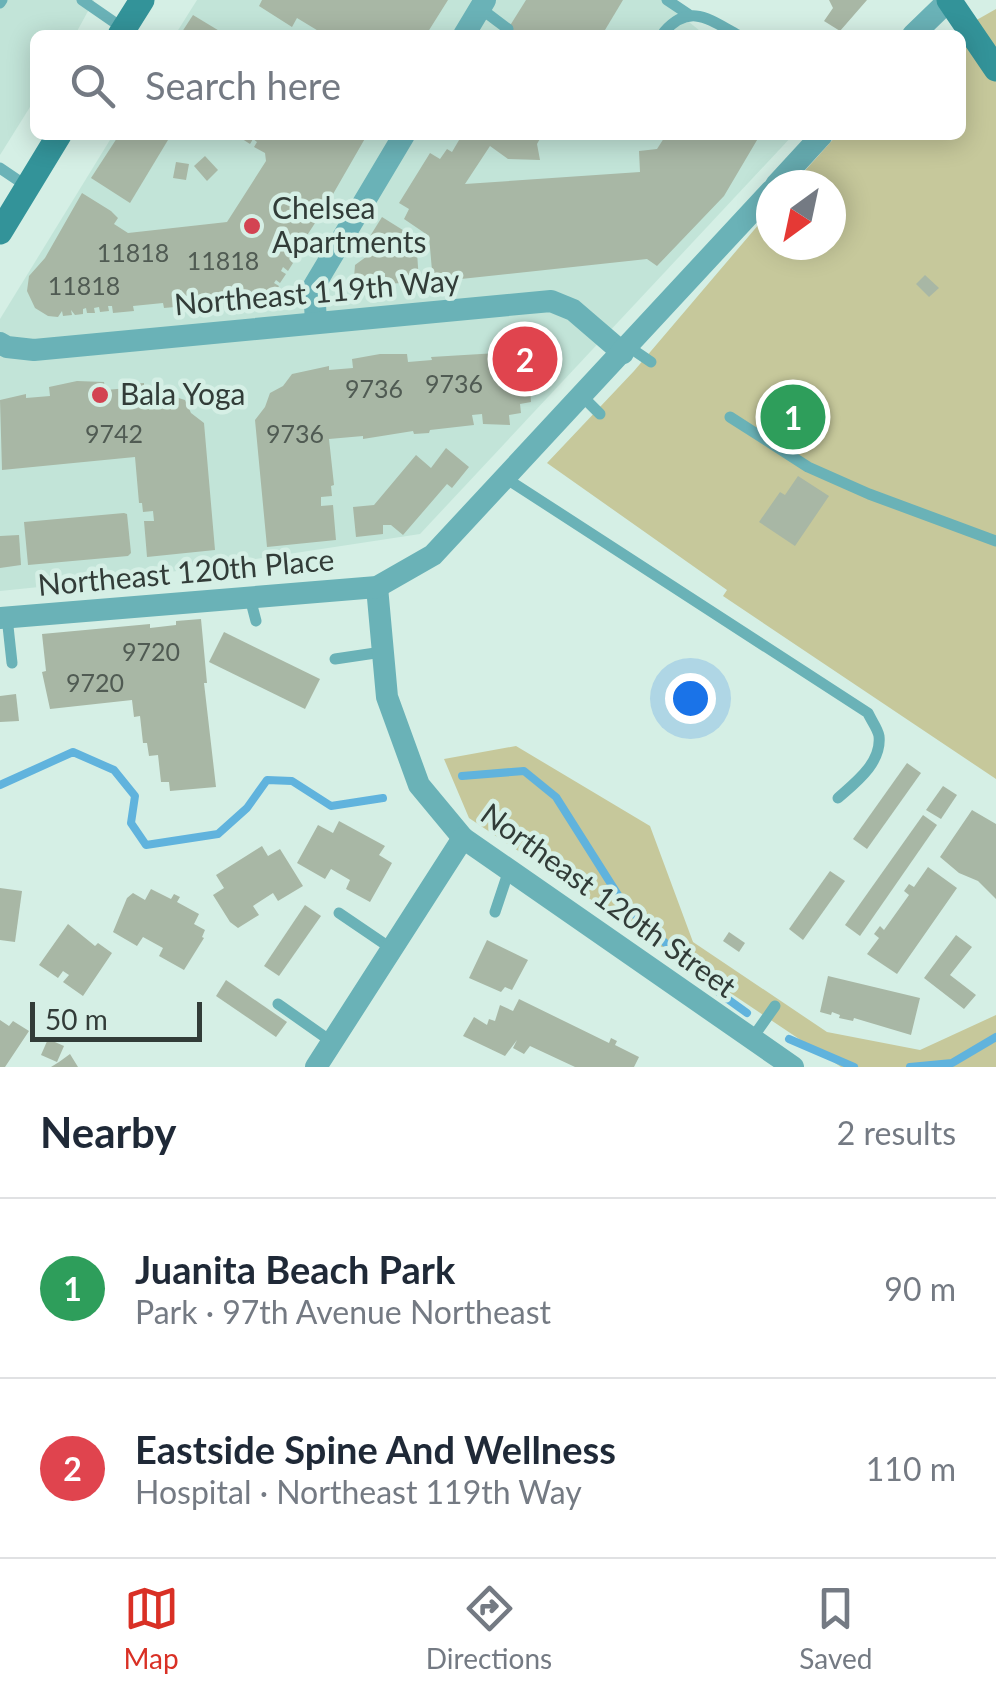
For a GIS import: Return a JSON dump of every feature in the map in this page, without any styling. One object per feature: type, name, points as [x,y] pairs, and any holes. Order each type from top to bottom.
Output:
[{"type":"main road","points":[[123,30],[142,0]]},
{"type":"main road","points":[[949,0],[996,68]]},
{"type":"main road","points":[[2,226],[57,140]]},
{"type":"street","points":[[918,30],[949,0]]},
{"type":"street","points":[[467,30],[482,4]]},
{"type":"street","points":[[316,323],[314,286],[401,140]]},
{"type":"street","points":[[796,170],[807,162],[819,140]]},
{"type":"street","points":[[377,588],[433,555],[756,207]]},
{"type":"street","name":"Northeast 119th Way","points":[[0,343],[34,350],[551,301],[573,310],[626,350]]},
{"type":"street","name":"Northeast 120th Place","points":[[3,618],[377,588]]},
{"type":"street","name":"Northeast 120th Street","points":[[377,588],[386,698],[419,785],[463,838],[793,1067]]},
{"type":"street","points":[[316,1067],[463,838]]},
{"type":"lane","points":[[82,0],[120,30]]},
{"type":"lane","points":[[667,0],[688,14],[704,17],[729,30]]},
{"type":"lane","points":[[482,4],[508,29]]},
{"type":"lane","points":[[666,30],[674,20],[688,14]]},
{"type":"lane","points":[[0,168],[28,187]]},
{"type":"lane","points":[[626,350],[652,362]]},
{"type":"lane","points":[[582,397],[600,414]]},
{"type":"lane","points":[[730,417],[808,467],[996,541]]},
{"type":"lane","points":[[507,479],[868,713],[879,736],[876,752],[862,777],[838,798]]},
{"type":"lane","points":[[250,598],[256,621]]},
{"type":"lane","points":[[3,618],[12,663]]},
{"type":"lane","points":[[335,658],[382,652]]},
{"type":"lane","points":[[495,912],[509,870]]},
{"type":"lane","points":[[339,913],[392,948]]},
{"type":"lane","points":[[278,1004],[332,1042]]},
{"type":"lane","points":[[751,1040],[775,1006]]},
{"type":"shaded area","points":[[0,0],[94,0],[78,30],[30,30],[30,107],[0,155]]},
{"type":"shaded area","points":[[197,0],[662,0],[699,30],[178,30]]},
{"type":"shaded area","points":[[110,140],[788,140],[756,170],[756,175],[420,534],[137,577],[0,591],[0,319]]},
{"type":"green space","points":[[996,9],[996,779],[723,596],[727,590],[547,463],[634,371],[756,228],[756,260],[846,260],[846,170],[806,170],[832,140],[966,140],[966,30],[959,30]]},
{"type":"green space","points":[[516,746],[650,826],[693,942],[827,1032],[920,1050],[996,1015],[996,1067],[841,1067],[469,818],[444,759]]},
{"type":"building","points":[[262,0],[448,0],[429,30],[317,30],[297,18],[292,27],[259,6]]},
{"type":"building","points":[[526,0],[623,0],[605,30],[507,30]]},
{"type":"building","points":[[829,0],[867,0],[841,30],[824,21],[833,8]]},
{"type":"building","points":[[193,15],[218,30],[183,30]]},
{"type":"building","points":[[116,140],[168,140],[130,203],[91,178]]},
{"type":"building","name":"Chelsea Apartments","points":[[254,140],[364,140],[325,208],[322,206],[317,220],[302,238],[306,241],[301,249],[296,248],[301,251],[296,258],[291,255],[293,263],[288,271],[283,267],[281,271],[286,274],[280,283],[274,283],[279,286],[275,293],[269,290],[265,292],[266,298],[252,300],[251,294],[247,294],[248,299],[240,300],[239,295],[185,300],[186,306],[133,306],[134,311],[113,313],[112,306],[108,306],[109,311],[100,312],[99,307],[94,308],[95,313],[87,313],[86,308],[83,314],[75,315],[71,310],[72,315],[63,316],[62,311],[58,317],[35,308],[27,291],[29,276],[45,258],[82,193],[111,211],[118,218],[114,224],[128,233],[227,222],[266,161],[265,153],[254,147]]},
{"type":"building","points":[[459,140],[539,140],[540,160],[508,159],[490,146],[465,184],[640,172],[639,151],[657,149],[663,140],[757,140],[724,196],[657,266],[647,259],[433,282],[429,236],[404,219],[409,209],[399,203],[430,153],[440,159],[447,149],[452,152]]},
{"type":"building","points":[[205,156],[218,170],[207,181],[194,166]]},
{"type":"building","points":[[176,162],[189,164],[186,180],[173,178]]},
{"type":"building","points":[[382,217],[414,237],[408,247],[417,252],[419,282],[385,284],[385,273],[381,273],[377,282],[367,287],[354,278],[355,265],[370,254],[362,249]]},
{"type":"building","points":[[925,275],[939,288],[929,297],[916,284]]},
{"type":"building","points":[[530,351],[535,388],[530,388],[531,402],[520,404],[521,413],[509,415],[510,425],[483,424],[482,414],[472,415],[474,425],[429,433],[329,439],[334,485],[332,496],[321,497],[321,506],[333,505],[336,540],[267,547],[255,420],[270,393],[283,386],[292,374],[329,366],[329,370],[353,368],[352,359],[380,354],[407,354],[408,362]]},
{"type":"building","points":[[77,381],[104,382],[105,390],[129,388],[128,384],[157,385],[169,395],[185,400],[191,413],[204,423],[215,550],[147,557],[144,521],[154,521],[153,511],[143,512],[139,503],[135,457],[2,470],[0,400],[26,394],[26,398],[50,396],[49,387]]},
{"type":"building","points":[[446,448],[469,467],[452,488],[447,484],[403,535],[391,525],[383,525],[383,534],[356,537],[353,507],[374,505],[416,455],[431,468]]},
{"type":"building","points":[[798,476],[829,496],[795,546],[759,522],[780,492],[785,495]]},
{"type":"building","points":[[124,513],[131,553],[128,556],[28,565],[24,522]]},
{"type":"building","points":[[19,535],[21,565],[0,568],[0,536]]},
{"type":"building","points":[[201,619],[216,787],[170,791],[169,782],[161,782],[158,755],[149,756],[140,716],[134,717],[132,700],[50,709],[42,672],[46,671],[42,634],[150,624],[150,628]]},
{"type":"building","points":[[224,632],[320,679],[305,709],[209,662]]},
{"type":"building","points":[[16,694],[19,721],[0,722],[0,696]]},
{"type":"building","points":[[907,763],[921,773],[867,849],[853,839]]},
{"type":"building","points":[[943,786],[957,795],[941,819],[926,810]]},
{"type":"building","points":[[972,810],[996,824],[996,899],[978,881],[959,873],[940,857]]},
{"type":"building","points":[[923,815],[937,825],[860,936],[845,925]]},
{"type":"building","points":[[339,821],[385,846],[379,855],[392,863],[370,902],[346,889],[350,880],[331,869],[325,879],[297,863],[318,825],[333,833]]},
{"type":"building","points":[[262,846],[268,856],[280,849],[303,886],[278,901],[273,893],[253,906],[259,915],[238,928],[213,895],[224,888],[216,875]]},
{"type":"building","points":[[928,867],[957,888],[897,974],[867,954],[879,938],[874,934],[880,926],[884,930],[909,895],[904,891],[909,884],[914,887]]},
{"type":"building","points":[[830,871],[845,881],[803,940],[789,929]]},
{"type":"building","points":[[0,888],[22,891],[15,942],[0,940]]},
{"type":"building","points":[[151,889],[171,899],[174,894],[180,897],[177,902],[199,914],[194,924],[205,930],[204,938],[184,970],[159,956],[163,948],[143,937],[137,946],[113,932],[127,898],[133,893],[145,900]]},
{"type":"building","points":[[305,905],[321,916],[279,976],[264,966]]},
{"type":"building","points":[[68,924],[95,946],[98,943],[112,953],[83,996],[63,982],[69,975],[63,971],[58,978],[39,965]]},
{"type":"building","points":[[729,932],[745,943],[739,952],[723,941]]},
{"type":"building","points":[[956,935],[972,947],[950,975],[976,995],[964,1009],[924,978]]},
{"type":"building","points":[[487,940],[528,960],[512,990],[505,987],[501,992],[469,978]]},
{"type":"building","points":[[828,976],[920,998],[911,1035],[820,1012]]},
{"type":"building","points":[[226,980],[287,1022],[276,1037],[216,996]]},
{"type":"building","points":[[519,999],[609,1043],[611,1038],[617,1041],[615,1045],[639,1057],[634,1067],[575,1067],[530,1046],[524,1054],[513,1048],[517,1040],[505,1056],[463,1036],[474,1017],[487,1025],[489,1019],[495,1021],[500,1005],[513,1011]]},
{"type":"building","points":[[0,1020],[9,1026],[13,1021],[29,1031],[5,1067],[0,1067]]},
{"type":"building","points":[[48,1039],[64,1046],[57,1062],[41,1055]]},
{"type":"building","points":[[70,1054],[78,1067],[51,1067],[59,1062]]},
{"type":"waterway","points":[[0,785],[73,752],[114,770],[135,796],[131,823],[146,845],[218,834],[247,808],[267,780],[292,781],[331,806],[383,798]]},
{"type":"waterway","points":[[462,776],[524,771],[556,797],[625,906],[747,1013]]},
{"type":"waterway","points":[[910,1067],[952,1063],[996,1037]]},
{"type":"waterway","points":[[789,1039],[854,1067]]},
{"type":"place","name":"Chelsea Apartments","points":[[252,226]]},
{"type":"place","name":"Eastside Spine And Wellness","points":[[525,359]]},
{"type":"place","name":"Bala Yoga","points":[[100,395]]},
{"type":"place","name":"Juanita Beach Park","points":[[793,417]]}]
